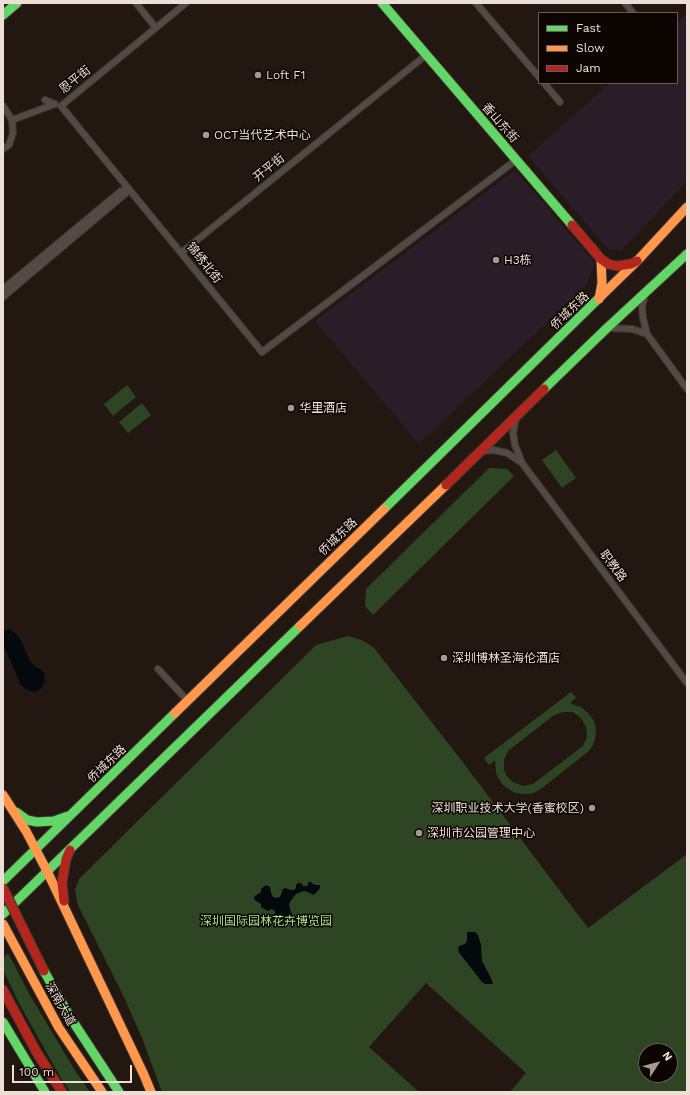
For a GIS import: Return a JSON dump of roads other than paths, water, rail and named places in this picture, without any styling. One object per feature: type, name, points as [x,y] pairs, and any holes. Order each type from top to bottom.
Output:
[{"type":"main road","points":[[3,14],[17,3]]},
{"type":"main road","name":"香山东街","points":[[382,3],[601,259],[608,264],[617,266],[631,264],[638,260]]},
{"type":"main road","name":"侨城东路","points":[[3,881],[599,299],[638,260],[687,207]]},
{"type":"main road","points":[[3,914],[607,328],[687,254]]},
{"type":"main road","points":[[599,299],[602,283],[601,259]]},
{"type":"main road","points":[[3,795],[47,871],[144,1074],[151,1092]]},
{"type":"main road","points":[[13,810],[27,820],[41,822],[54,821],[75,812]]},
{"type":"main road","points":[[66,911],[62,883],[66,859],[72,846]]},
{"type":"main road","points":[[3,888],[44,971],[74,1023],[119,1092]]},
{"type":"main road","name":"深南大道","points":[[3,924],[60,1028],[102,1092]]},
{"type":"main road","points":[[3,990],[37,1053],[62,1092]]},
{"type":"main road","points":[[3,1022],[45,1092]]},
{"type":"street","points":[[136,3],[156,28]]},
{"type":"street","name":"恩平街","points":[[129,189],[58,105],[186,3]]},
{"type":"street","points":[[476,3],[538,76]]},
{"type":"street","points":[[625,3],[632,12]]},
{"type":"street","name":"开平街","points":[[181,253],[426,55]]},
{"type":"street","points":[[545,84],[560,102]]},
{"type":"street","points":[[45,100],[58,105]]},
{"type":"street","points":[[12,120],[58,105]]},
{"type":"street","points":[[3,106],[12,120],[13,133],[9,144],[3,149]]},
{"type":"street","name":"锦绣北街","points":[[129,189],[262,352],[516,160]]},
{"type":"street","points":[[3,289],[121,191],[129,189]]},
{"type":"street","points":[[3,296],[125,194],[129,189]]},
{"type":"street","points":[[646,292],[642,307],[646,334],[687,389]]},
{"type":"street","points":[[607,328],[632,329],[646,334]]},
{"type":"street","name":"职教路","points":[[516,416],[513,433],[514,445],[522,463],[687,683]]},
{"type":"street","name":"职教路","points":[[481,450],[494,450],[507,453],[522,463]]},
{"type":"street","points":[[158,669],[188,701]]},
{"type":"place","name":"Loft F1","points":[[258,75]]},
{"type":"place","name":"OCT当代艺术中心","points":[[206,135]]},
{"type":"place","name":"H3栋","points":[[496,260]]},
{"type":"place","name":"华里酒店","points":[[291,408]]},
{"type":"place","name":"深圳博林圣海伦酒店","points":[[444,658]]},
{"type":"place","name":"深圳职业技术大学(香蜜校区)","points":[[592,808]]},
{"type":"place","name":"深圳市公园管理中心","points":[[419,833]]},
{"type":"park label","name":"深圳国际园林花卉博览园","points":[[266,921]]}]
